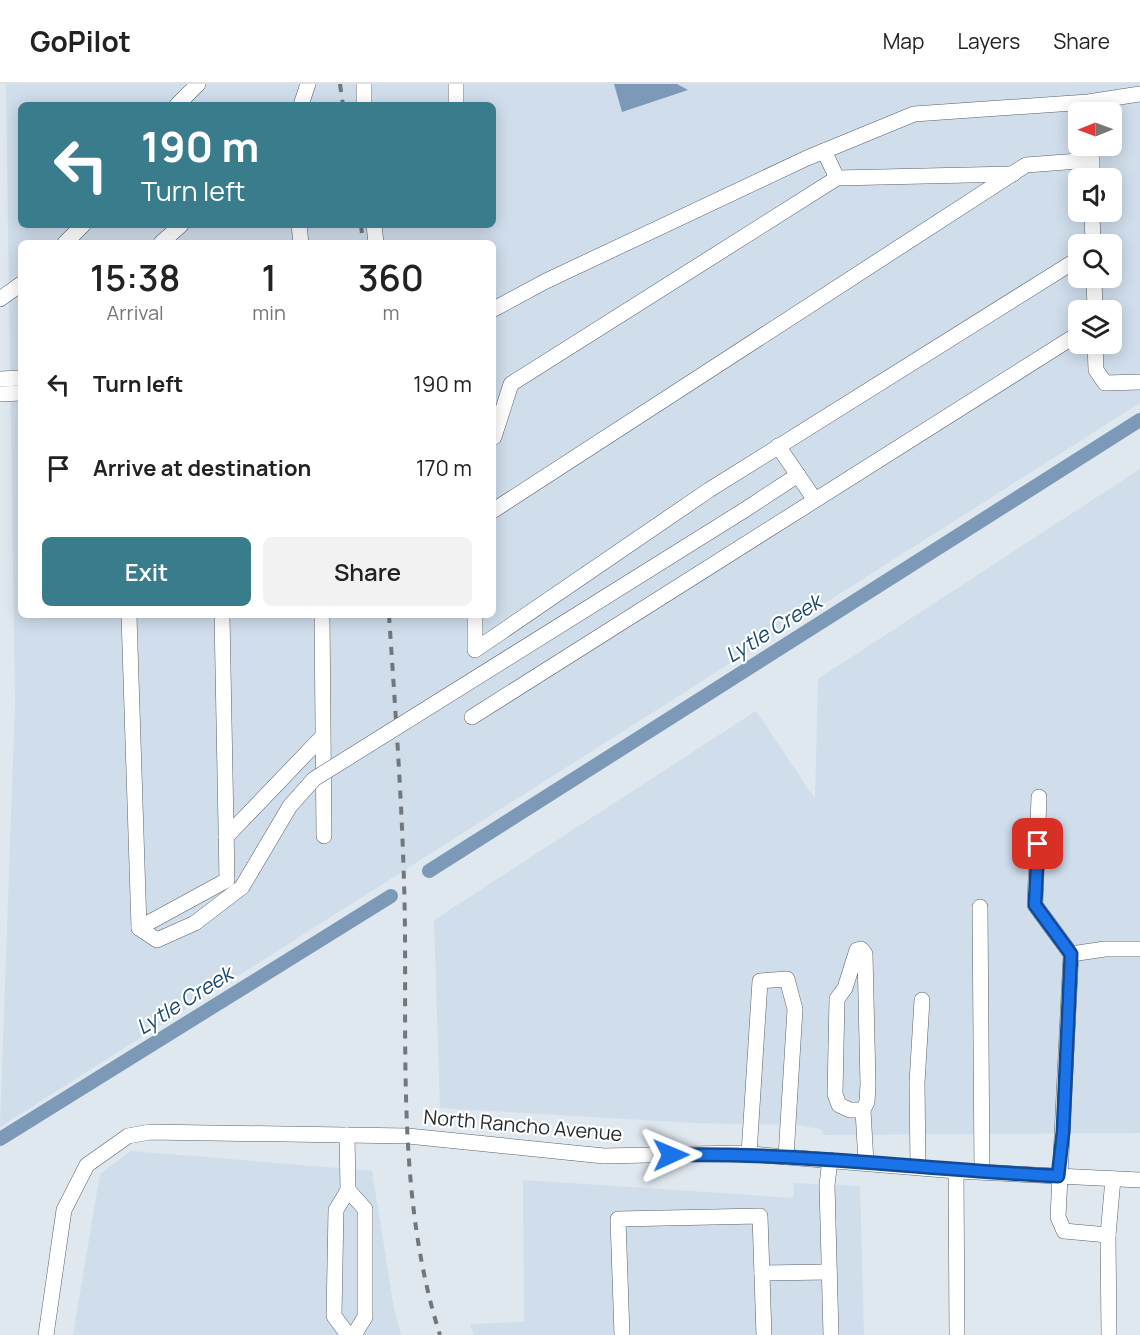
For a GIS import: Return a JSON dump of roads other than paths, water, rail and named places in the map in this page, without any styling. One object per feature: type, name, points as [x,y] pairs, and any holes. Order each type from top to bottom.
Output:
[{"type":"street","points":[[180,102],[198,84]]},
{"type":"street","points":[[302,102],[308,84]]},
{"type":"street","points":[[364,84],[364,102]]},
{"type":"street","points":[[456,84],[456,102]]},
{"type":"street","points":[[496,308],[546,281],[824,151],[914,114],[1088,102],[1140,93]]},
{"type":"street","points":[[824,151],[837,178]]},
{"type":"street","points":[[496,509],[1026,165],[1092,160],[1092,168]]},
{"type":"street","points":[[496,431],[511,384],[837,178],[1013,174]]},
{"type":"street","points":[[68,240],[80,228]]},
{"type":"street","points":[[165,240],[178,228]]},
{"type":"street","points":[[475,618],[475,650],[708,490],[1068,265]]},
{"type":"street","points":[[0,299],[18,286]]},
{"type":"street","points":[[472,717],[1068,340]]},
{"type":"street","points":[[1095,354],[1096,370],[1105,383],[1140,382]]},
{"type":"street","points":[[0,379],[18,378]]},
{"type":"street","points":[[0,394],[18,393]]},
{"type":"street","points":[[778,446],[815,500]]},
{"type":"street","points":[[140,928],[157,940],[195,923],[243,887],[290,806],[314,779],[743,512],[798,475]]},
{"type":"street","points":[[129,618],[140,928]]},
{"type":"street","points":[[140,928],[226,880],[222,618]]},
{"type":"street","points":[[322,618],[324,836]]},
{"type":"street","points":[[226,837],[322,737]]},
{"type":"street","points":[[1039,797],[1035,905],[1071,954],[1063,1132],[1058,1176],[1058,1217],[1064,1231],[1108,1235]]},
{"type":"street","points":[[980,907],[982,1172]]},
{"type":"street","points":[[863,1110],[850,1110],[839,1105],[836,1094],[837,999],[844,988],[857,950],[861,949],[865,954],[868,1084],[867,1102],[863,1110],[866,1163]]},
{"type":"street","points":[[1071,954],[1105,949],[1140,949]]},
{"type":"street","points":[[749,1154],[760,981],[787,979],[795,1009],[786,1157]]},
{"type":"street","points":[[918,1167],[916,1083],[922,1000]]},
{"type":"street","name":"North Rancho Avenue","points":[[46,1335],[64,1210],[87,1165],[128,1136],[158,1132],[408,1136],[604,1156],[749,1154],[786,1157],[820,1154],[866,1163],[956,1171],[1140,1180]]},
{"type":"street","points":[[346,1135],[348,1190],[336,1210],[334,1316],[348,1335]]},
{"type":"street","points":[[820,1154],[827,1185],[831,1335]]},
{"type":"street","points":[[956,1171],[957,1335]]},
{"type":"street","points":[[1109,1335],[1108,1235],[1113,1179]]},
{"type":"street","points":[[348,1190],[365,1209],[365,1317],[354,1335]]},
{"type":"street","points":[[622,1335],[618,1219],[760,1216],[764,1335]]},
{"type":"street","points":[[762,1273],[830,1272]]},
{"type":"water","points":[[614,84],[677,84],[688,90],[622,112]]},
{"type":"waterway","name":"Lytle Creek","points":[[429,871],[1140,420]]},
{"type":"waterway","name":"Lytle Creek","points":[[0,1139],[391,896]]},
{"type":"railway","points":[[340,84],[343,102]]},
{"type":"railway","points":[[361,228],[363,240]]},
{"type":"railway","points":[[389,618],[403,854],[406,1085],[411,1187],[417,1237],[440,1335]]}]
